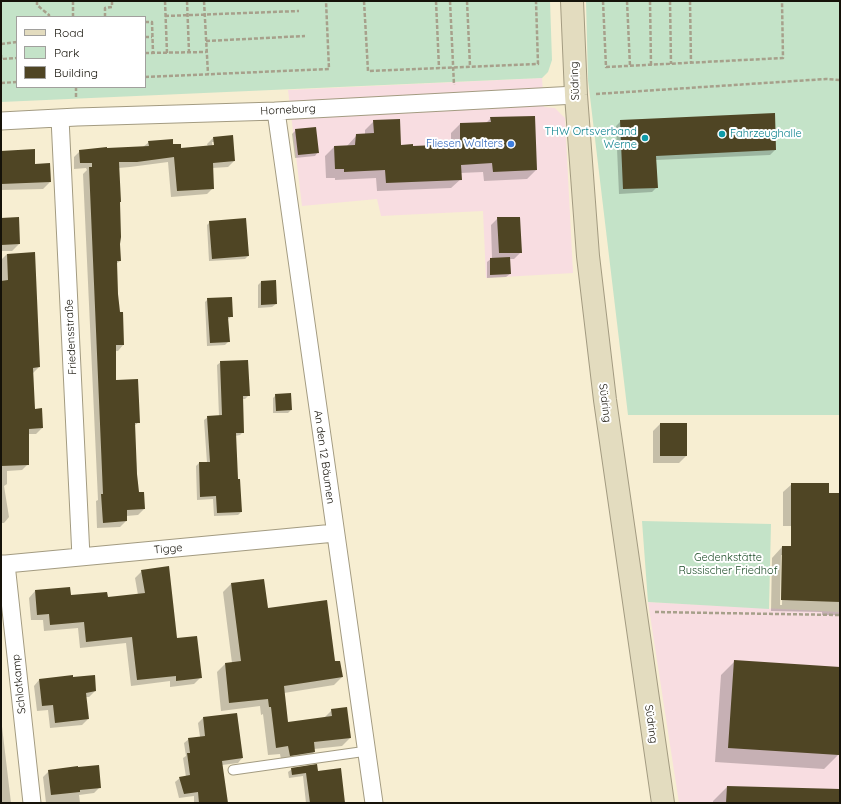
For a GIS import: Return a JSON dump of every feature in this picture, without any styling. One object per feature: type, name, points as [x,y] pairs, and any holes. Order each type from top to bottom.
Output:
[{"type":"street","name":"Südring","points":[[572,1],[576,95],[588,256],[605,400],[663,803]]},
{"type":"street","name":"Horneburg","points":[[1,121],[276,111],[576,95]]},
{"type":"street","name":"An den 12 Bäumen","points":[[276,111],[374,803]]},
{"type":"street","name":"Friedensstraße","points":[[60,118],[81,556]]},
{"type":"street","name":"Tigge","points":[[4,564],[335,533]]},
{"type":"street","name":"Schlotkamp","points":[[4,564],[32,803]]},
{"type":"lane","points":[[233,770],[367,751]]},
{"type":"path","points":[[37,1],[37,5],[49,16]]},
{"type":"path","points":[[73,1],[73,16]]},
{"type":"path","points":[[105,16],[105,8],[112,7],[112,1]]},
{"type":"path","points":[[165,1],[167,53]]},
{"type":"path","points":[[187,1],[189,52]]},
{"type":"path","points":[[204,1],[208,74]]},
{"type":"path","points":[[146,77],[329,69],[326,1]]},
{"type":"path","points":[[364,1],[368,71],[538,64],[536,1]]},
{"type":"path","points":[[436,1],[439,68]]},
{"type":"path","points":[[450,1],[455,101]]},
{"type":"path","points":[[467,1],[470,66]]},
{"type":"path","points":[[603,1],[606,68],[783,58],[782,1]]},
{"type":"path","points":[[627,1],[630,66]]},
{"type":"path","points":[[650,1],[652,65]]},
{"type":"path","points":[[670,1],[671,64]]},
{"type":"path","points":[[690,1],[691,63]]},
{"type":"path","points":[[165,16],[299,11]]},
{"type":"path","points":[[146,22],[152,22],[153,53]]},
{"type":"path","points":[[206,41],[305,36]]},
{"type":"path","points":[[146,38],[152,37]]},
{"type":"path","points":[[1,44],[16,42]]},
{"type":"path","points":[[146,53],[206,52]]},
{"type":"path","points":[[1,55],[1,59],[16,58]]},
{"type":"path","points":[[576,95],[826,79],[840,80]]},
{"type":"path","points":[[1,83],[16,82]]},
{"type":"path","points":[[635,612],[840,615]]},
{"type":"shaded area","points":[[542,78],[544,107],[555,108],[565,118],[573,273],[486,278],[483,211],[381,216],[377,199],[302,206],[288,90]]},
{"type":"shaded area","points":[[648,602],[840,612],[840,803],[679,803]]},
{"type":"green space","points":[[1,1],[550,1],[552,60],[548,72],[542,78],[1,102]]},
{"type":"green space","points":[[586,1],[840,1],[840,415],[628,415],[588,80]]},
{"type":"green space","name":"Gedenkstätte Russischer Friedhof","points":[[642,521],[771,524],[769,609],[648,602]]},
{"type":"building","points":[[775,113],[776,150],[656,156],[658,188],[623,189],[620,120]]},
{"type":"building","points":[[535,116],[537,170],[493,172],[492,163],[461,165],[462,180],[386,183],[385,170],[344,172],[344,169],[335,169],[334,146],[355,145],[356,134],[374,133],[373,120],[400,119],[401,145],[413,144],[413,146],[460,144],[460,123],[491,122],[490,117]]},
{"type":"building","points":[[316,127],[319,153],[298,155],[295,129]]},
{"type":"building","points":[[233,135],[235,161],[213,163],[214,189],[177,191],[174,157],[137,162],[119,162],[121,261],[117,261],[120,312],[123,312],[124,345],[116,345],[116,380],[138,379],[140,423],[135,423],[137,474],[139,492],[144,492],[145,509],[127,510],[127,521],[103,523],[89,167],[92,167],[92,163],[80,163],[79,150],[107,147],[149,146],[148,141],[173,139],[173,144],[181,144],[181,148],[214,145],[213,137]]},
{"type":"building","points":[[35,149],[35,164],[50,163],[51,182],[1,184],[1,151]]},
{"type":"building","points":[[19,217],[20,244],[1,245],[1,218]]},
{"type":"building","points":[[497,217],[520,217],[522,253],[499,253]]},
{"type":"building","points":[[246,218],[249,256],[212,259],[209,221]]},
{"type":"building","points":[[35,252],[40,367],[33,368],[35,409],[42,408],[43,428],[29,429],[29,465],[1,466],[1,281],[8,280],[7,254]]},
{"type":"building","points":[[510,257],[511,274],[490,275],[490,258]]},
{"type":"building","points":[[276,280],[277,304],[261,305],[261,281]]},
{"type":"building","points":[[232,297],[233,317],[228,317],[230,342],[210,343],[207,298]]},
{"type":"building","points":[[248,360],[250,396],[243,396],[244,433],[236,433],[238,479],[240,479],[242,512],[217,513],[216,496],[200,497],[199,462],[210,462],[207,416],[222,415],[220,361]]},
{"type":"building","points":[[291,393],[292,410],[276,411],[275,394]]},
{"type":"building","points":[[660,423],[687,423],[687,456],[660,456]]},
{"type":"building","points":[[791,483],[829,483],[829,493],[840,493],[840,602],[781,600],[782,546],[791,546]]},
{"type":"building","points":[[169,566],[177,638],[197,636],[202,678],[176,681],[176,676],[137,680],[132,637],[86,642],[84,622],[50,625],[49,614],[37,615],[35,590],[70,587],[71,595],[107,592],[108,597],[145,593],[141,570]]},
{"type":"building","points":[[264,579],[268,608],[327,600],[335,661],[340,661],[343,677],[284,686],[288,722],[332,716],[331,709],[347,707],[351,738],[314,742],[315,752],[290,756],[288,746],[276,748],[271,707],[269,707],[268,699],[229,703],[225,663],[241,661],[231,583]]},
{"type":"building","points":[[734,660],[840,667],[839,755],[728,748]]},
{"type":"building","points":[[73,675],[73,677],[95,675],[96,691],[86,693],[89,719],[55,723],[53,705],[42,706],[39,679]]},
{"type":"building","points":[[237,713],[243,758],[222,761],[228,803],[199,803],[198,792],[184,794],[179,777],[190,775],[187,753],[190,753],[188,738],[205,736],[203,717]]},
{"type":"building","points":[[317,764],[318,771],[341,768],[345,803],[310,803],[306,773],[292,775],[291,768]]},
{"type":"building","points":[[99,765],[101,788],[51,795],[48,770]]},
{"type":"building","points":[[727,786],[840,789],[840,803],[726,803]]},
{"type":"place","name":"Fahrzeughalle","points":[[722,134]]},
{"type":"place","name":"THW Ortsverband Werne","points":[[645,138]]},
{"type":"place","name":"Fliesen Walters","points":[[511,144]]}]
